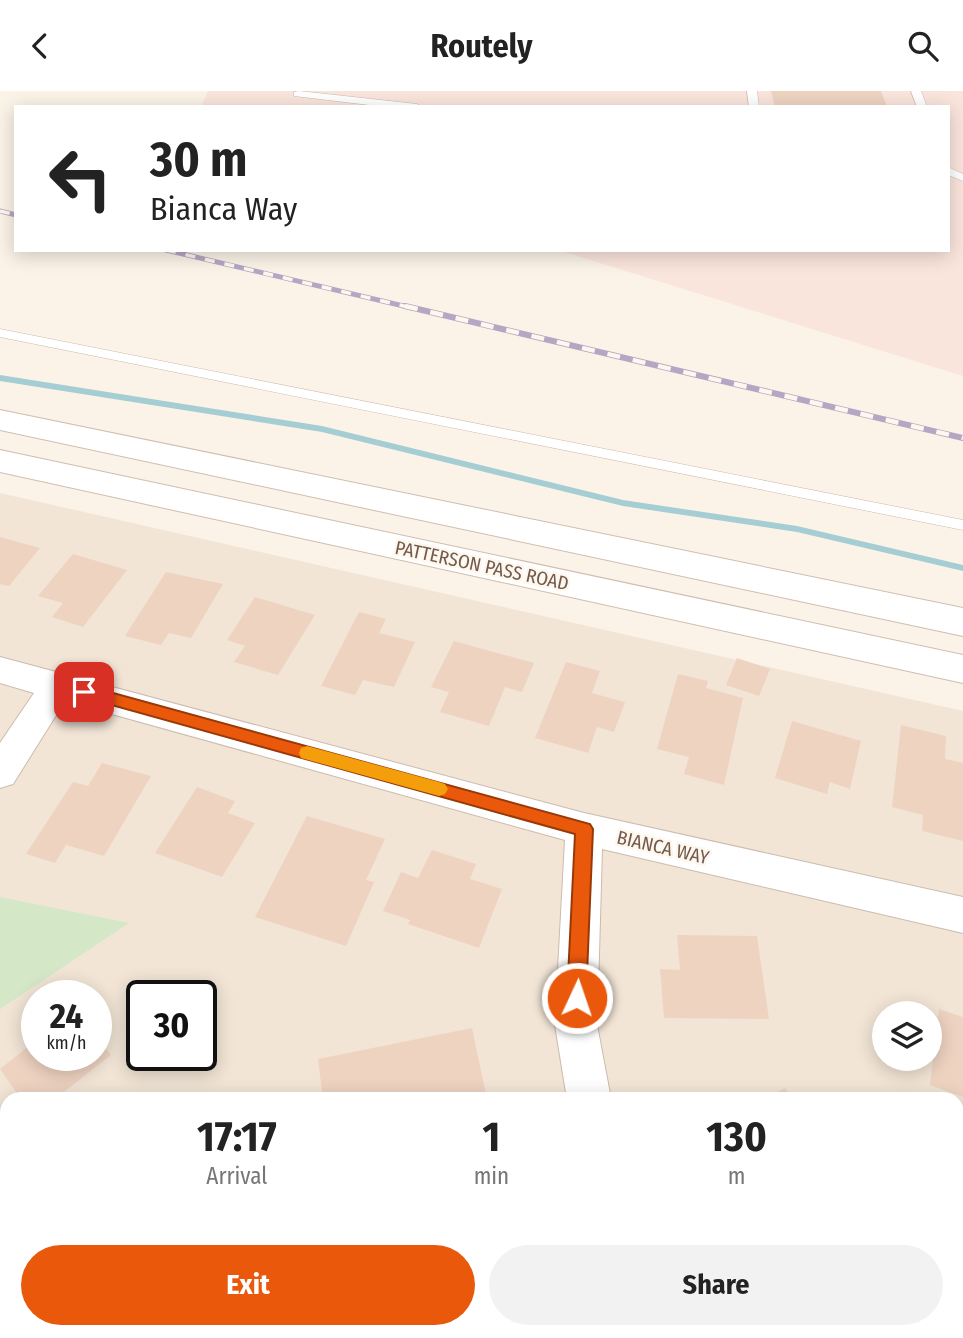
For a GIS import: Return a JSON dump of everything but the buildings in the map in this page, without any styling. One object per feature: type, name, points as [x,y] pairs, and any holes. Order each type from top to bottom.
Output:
[{"type":"main road","points":[[0,420],[963,622]]},
{"type":"main road","name":"PATTERSON PASS ROAD","points":[[0,461],[963,669]]},
{"type":"street","name":"BIANCA WAY","points":[[0,670],[584,829],[963,915]]},
{"type":"street","points":[[0,773],[58,684]]},
{"type":"street","points":[[584,829],[576,1025],[588,1092]]},
{"type":"lane","points":[[298,94],[399,105]]},
{"type":"lane","points":[[0,333],[963,525]]},
{"type":"shaded area","points":[[208,91],[963,91],[963,376],[564,252],[950,252],[950,105],[202,105]]},
{"type":"shaded area","points":[[0,493],[963,711],[963,1092],[0,1092]]},
{"type":"green space","points":[[0,897],[129,923],[44,980],[21,980],[21,995],[0,1009]]},
{"type":"waterway","points":[[0,378],[322,429],[623,503],[797,529],[963,568]]},
{"type":"railway","points":[[0,211],[14,214]]},
{"type":"railway","points":[[174,252],[412,308]]},
{"type":"railway","points":[[405,306],[963,438]]},
{"type":"slow traffic","points":[[307,753],[439,789]]},
{"type":"route","points":[[84,692],[584,829],[577,998]]}]
